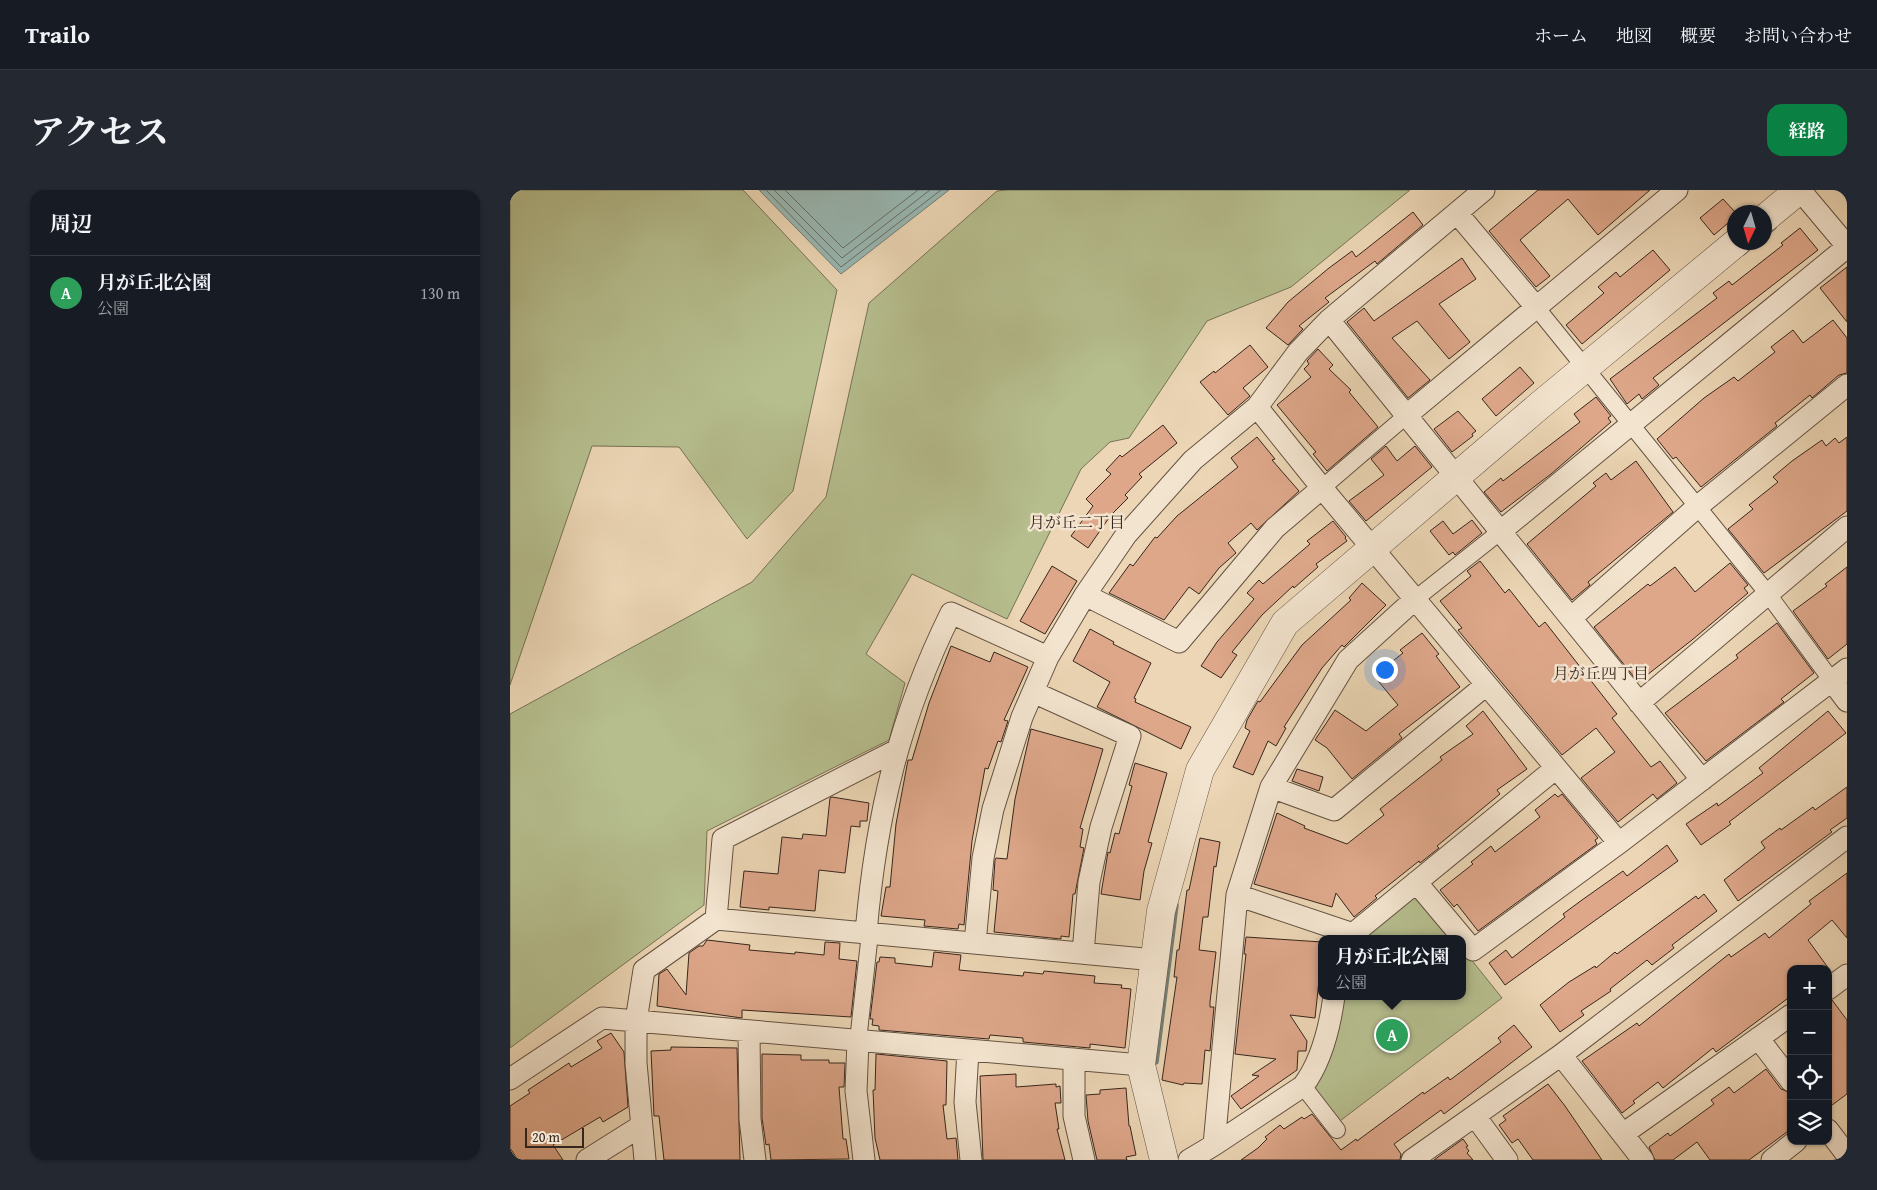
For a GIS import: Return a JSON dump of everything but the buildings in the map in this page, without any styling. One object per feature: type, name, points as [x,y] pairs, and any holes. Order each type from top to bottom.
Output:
[{"type":"street","points":[[974,943],[983,858],[993,809],[1022,717],[1048,657],[1085,594],[1126,535],[1193,460],[1257,407],[1298,352],[1329,320],[1484,190]]},
{"type":"street","points":[[1085,594],[1179,642],[1276,528],[1407,415],[1677,190]]},
{"type":"street","points":[[1214,1145],[1237,895],[1271,787],[1348,660],[1414,600],[1847,247],[1800,190],[1772,213]]},
{"type":"street","points":[[1457,213],[1586,368],[1768,594],[1840,675],[1847,701]]},
{"type":"street","points":[[1164,1160],[1141,1065],[1161,911],[1200,770],[1286,623],[1457,476],[1727,250]]},
{"type":"street","points":[[1329,320],[1702,780]]},
{"type":"street","points":[[1571,618],[1697,507],[1847,384]]},
{"type":"street","points":[[1257,407],[1414,600],[1619,843]]},
{"type":"street","points":[[1639,703],[1847,527]]},
{"type":"street","points":[[864,1160],[856,1091],[858,1041],[877,842],[889,778],[929,656],[950,613],[1048,657]]},
{"type":"street","points":[[1466,942],[1473,950],[1619,843],[1840,675]]},
{"type":"street","points":[[1271,787],[1334,810],[1486,685]]},
{"type":"street","points":[[1033,692],[1130,736],[1101,827],[1088,882],[1083,953]]},
{"type":"street","points":[[716,919],[723,839],[897,750]]},
{"type":"street","points":[[1353,935],[1556,768]]},
{"type":"street","points":[[1412,1160],[1561,1055],[1847,837]]},
{"type":"street","points":[[1416,882],[1460,935]]},
{"type":"street","points":[[1237,895],[1349,935]]},
{"type":"street","points":[[646,1160],[636,1063],[636,1021],[644,970],[716,919],[1155,960]]},
{"type":"street","points":[[1832,986],[1847,976]]},
{"type":"street","points":[[1189,1160],[1304,1086],[1313,1073],[1333,1000]]},
{"type":"street","points":[[510,1078],[602,1018],[1141,1065]]},
{"type":"street","points":[[1623,1134],[1787,1018]]},
{"type":"street","points":[[749,1031],[750,1119],[755,1160]]},
{"type":"street","points":[[1758,1038],[1787,1076]]},
{"type":"street","points":[[968,1050],[965,1102],[971,1160]]},
{"type":"street","points":[[1561,1055],[1643,1160]]},
{"type":"street","points":[[1074,1059],[1074,1116],[1084,1160]]},
{"type":"street","points":[[1304,1086],[1337,1130]]},
{"type":"street","points":[[1475,1116],[1507,1160]]},
{"type":"street","points":[[587,1160],[641,1126]]},
{"type":"street","points":[[1832,1135],[1847,1155]]},
{"type":"street","points":[[1772,1160],[1791,1145]]},
{"type":"green space","points":[[510,190],[743,190],[837,290],[793,491],[747,539],[679,447],[592,446],[510,685]]},
{"type":"green space","points":[[1410,190],[1291,287],[1207,321],[1129,438],[1110,442],[1081,469],[1007,619],[912,574],[866,654],[905,683],[889,740],[707,831],[704,905],[510,1048],[510,714],[752,582],[826,497],[869,303],[997,191]]},
{"type":"green space","points":[[1405,898],[1422,899],[1451,935],[1364,935]]},
{"type":"green space","points":[[1466,953],[1502,998],[1332,1127],[1303,1086],[1340,1000],[1466,1000]]},
{"type":"water","points":[[759,190],[949,190],[841,274]]},
{"type":"waterway","points":[[1743,253],[1747,250]]},
{"type":"waterway","points":[[1156,1062],[1176,905]]},
{"type":"place","name":"月が丘北公園","points":[[1392,1035]]},
{"type":"district","name":"月が丘二丁目","points":[[1077,522]]},
{"type":"district","name":"月が丘四丁目","points":[[1601,673]]}]
